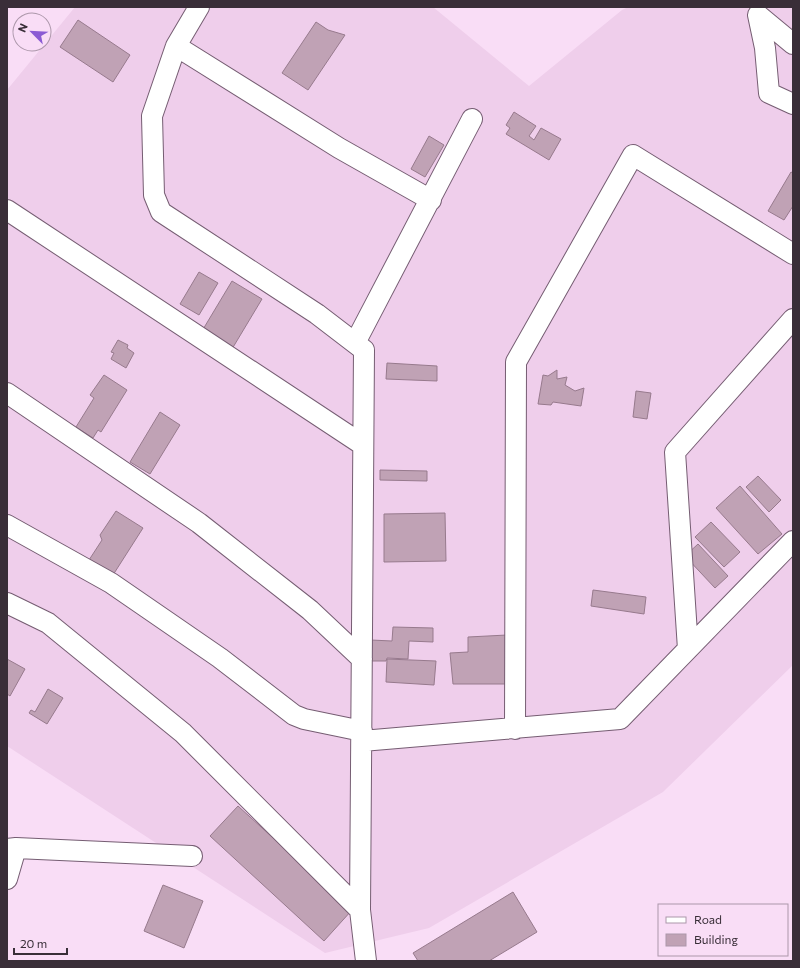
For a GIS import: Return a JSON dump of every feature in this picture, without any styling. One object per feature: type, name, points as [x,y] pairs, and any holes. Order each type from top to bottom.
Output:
[{"type":"street","points":[[199,7],[176,46],[152,116],[154,195],[161,212],[317,314],[364,350],[360,910],[366,961]]},
{"type":"street","points":[[793,44],[758,15],[765,48],[770,93],[793,104]]},
{"type":"street","points":[[176,46],[339,148],[431,200]]},
{"type":"street","points":[[355,343],[472,119]]},
{"type":"street","points":[[515,729],[516,362],[633,155],[793,254]]},
{"type":"street","points":[[7,210],[364,445]]},
{"type":"street","points":[[688,650],[675,452],[793,319]]},
{"type":"street","points":[[7,393],[199,523],[310,610],[362,658]]},
{"type":"street","points":[[7,525],[110,583],[220,658],[294,715],[362,736],[515,729],[620,719],[793,542]]},
{"type":"street","points":[[7,603],[48,623],[183,733],[360,910]]},
{"type":"street","points":[[7,879],[12,849],[192,856]]},
{"type":"shaded area","points":[[75,7],[433,7],[529,86],[622,10],[628,7],[793,7],[793,665],[663,792],[429,928],[325,953],[7,746],[7,90],[38,52],[52,52],[52,35]]},
{"type":"building","points":[[78,20],[130,55],[113,82],[60,47]]},
{"type":"building","points":[[316,22],[328,30],[345,35],[308,90],[282,73]]},
{"type":"building","points":[[514,112],[536,126],[529,136],[534,140],[541,128],[561,139],[549,160],[506,134],[510,128],[506,125]]},
{"type":"building","points":[[429,136],[444,145],[425,177],[411,169]]},
{"type":"building","points":[[791,172],[793,173],[793,206],[784,220],[768,211]]},
{"type":"building","points":[[199,272],[218,283],[199,315],[180,304]]},
{"type":"building","points":[[232,281],[262,299],[229,354],[199,336]]},
{"type":"building","points":[[118,340],[128,345],[127,348],[134,353],[126,368],[111,359],[114,353],[111,352]]},
{"type":"building","points":[[387,363],[437,366],[437,381],[386,379]]},
{"type":"building","points":[[557,370],[557,379],[567,377],[565,385],[575,391],[584,388],[581,406],[553,402],[551,405],[538,404],[543,375],[548,376]]},
{"type":"building","points":[[104,375],[127,390],[101,432],[98,430],[93,438],[76,427],[94,398],[90,395]]},
{"type":"building","points":[[636,391],[651,393],[647,419],[633,417]]},
{"type":"building","points":[[160,412],[180,425],[150,474],[130,462]]},
{"type":"building","points":[[380,470],[427,471],[427,481],[380,480]]},
{"type":"building","points":[[758,476],[781,500],[769,512],[746,487]]},
{"type":"building","points":[[740,486],[782,534],[758,554],[716,508]]},
{"type":"building","points":[[116,511],[143,528],[113,575],[89,560],[102,540],[100,535]]},
{"type":"building","points":[[445,513],[446,561],[384,562],[384,514]]},
{"type":"building","points":[[711,522],[740,552],[724,567],[695,537]]},
{"type":"building","points":[[698,544],[728,576],[715,588],[685,556]]},
{"type":"building","points":[[593,590],[646,597],[644,614],[591,606]]},
{"type":"building","points":[[393,627],[433,628],[433,642],[409,641],[408,659],[387,658],[386,661],[371,661],[371,640],[392,641]]},
{"type":"building","points":[[507,635],[509,684],[453,684],[450,653],[468,652],[468,637]]},
{"type":"building","points":[[7,659],[25,669],[10,696],[7,694]]},
{"type":"building","points":[[387,659],[436,661],[434,685],[386,682]]},
{"type":"building","points":[[48,689],[63,698],[47,724],[29,713],[31,710],[35,712]]},
{"type":"building","points":[[238,806],[352,910],[324,941],[210,836]]},
{"type":"building","points":[[163,885],[203,901],[184,948],[144,931]]},
{"type":"building","points":[[513,892],[537,932],[489,961],[418,961],[413,953]]}]
